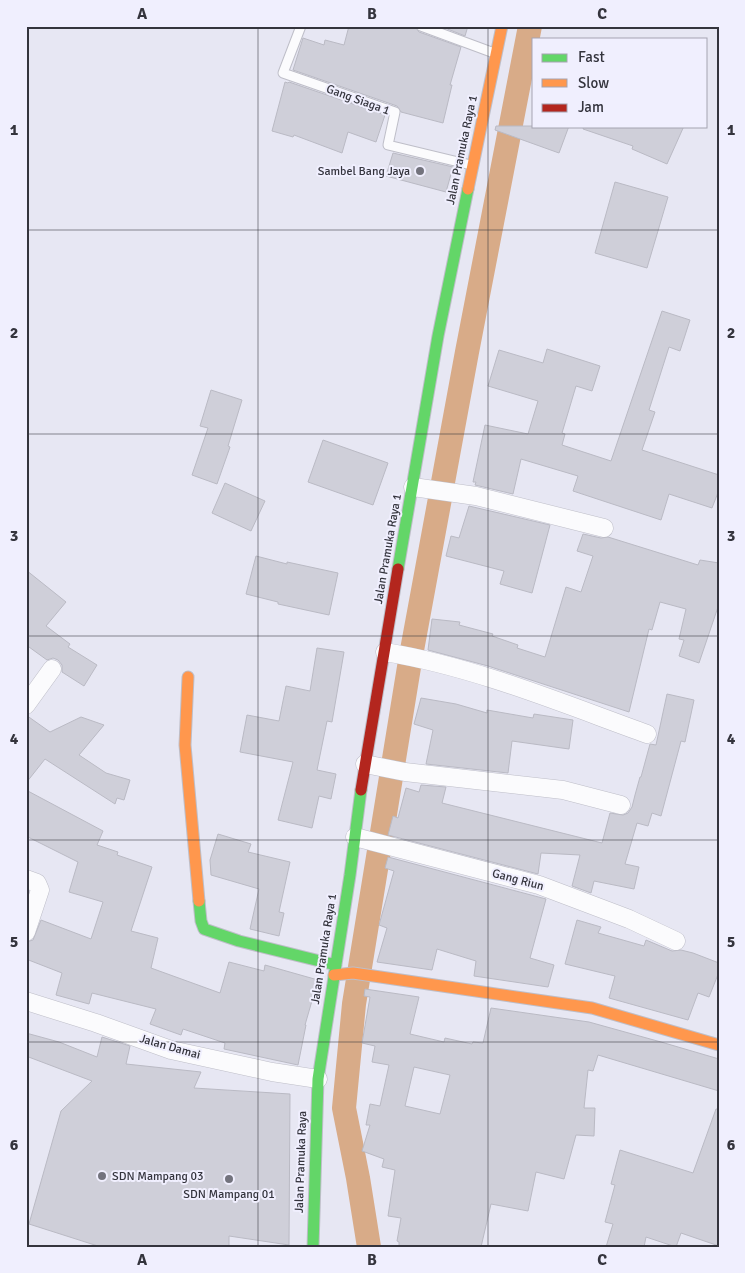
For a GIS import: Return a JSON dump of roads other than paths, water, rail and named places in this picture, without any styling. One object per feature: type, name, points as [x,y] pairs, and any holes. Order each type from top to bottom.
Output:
[{"type":"main road","name":"Jalan Pramuka Raya 1","points":[[318,1079],[335,970],[371,841],[373,765],[385,652],[438,336],[502,26]]},
{"type":"main road","points":[[188,677],[185,745],[201,921],[204,929],[335,970],[592,1008],[665,1028],[719,1046]]},
{"type":"main road","name":"Jalan Pramuka Raya","points":[[311,1245],[318,1079]]},
{"type":"street","points":[[413,487],[476,496],[604,528]]},
{"type":"street","points":[[385,652],[430,661],[525,690],[646,734]]},
{"type":"street","points":[[26,705],[52,669]]},
{"type":"street","points":[[373,765],[405,772],[562,790],[621,805]]},
{"type":"street","name":"Gang Riun","points":[[371,841],[539,885],[629,919],[676,941]]},
{"type":"street","points":[[26,879],[37,883],[40,890],[26,932]]},
{"type":"street","name":"Jalan Damai","points":[[26,1001],[96,1023],[171,1050],[272,1072],[318,1079]]},
{"type":"lane","name":"Gang Siaga 1","points":[[300,26],[283,73],[394,112],[388,145],[473,166]]},
{"type":"lane","points":[[422,26],[496,54]]},
{"type":"waterway","points":[[369,1247],[344,1108],[354,1004],[410,661],[530,26]]},
{"type":"place","name":"Sambel Bang Jaya","points":[[420,171]]},
{"type":"place","name":"SDN Mampang 03","points":[[102,1176]]},
{"type":"place","name":"SDN Mampang 01","points":[[229,1179]]}]
